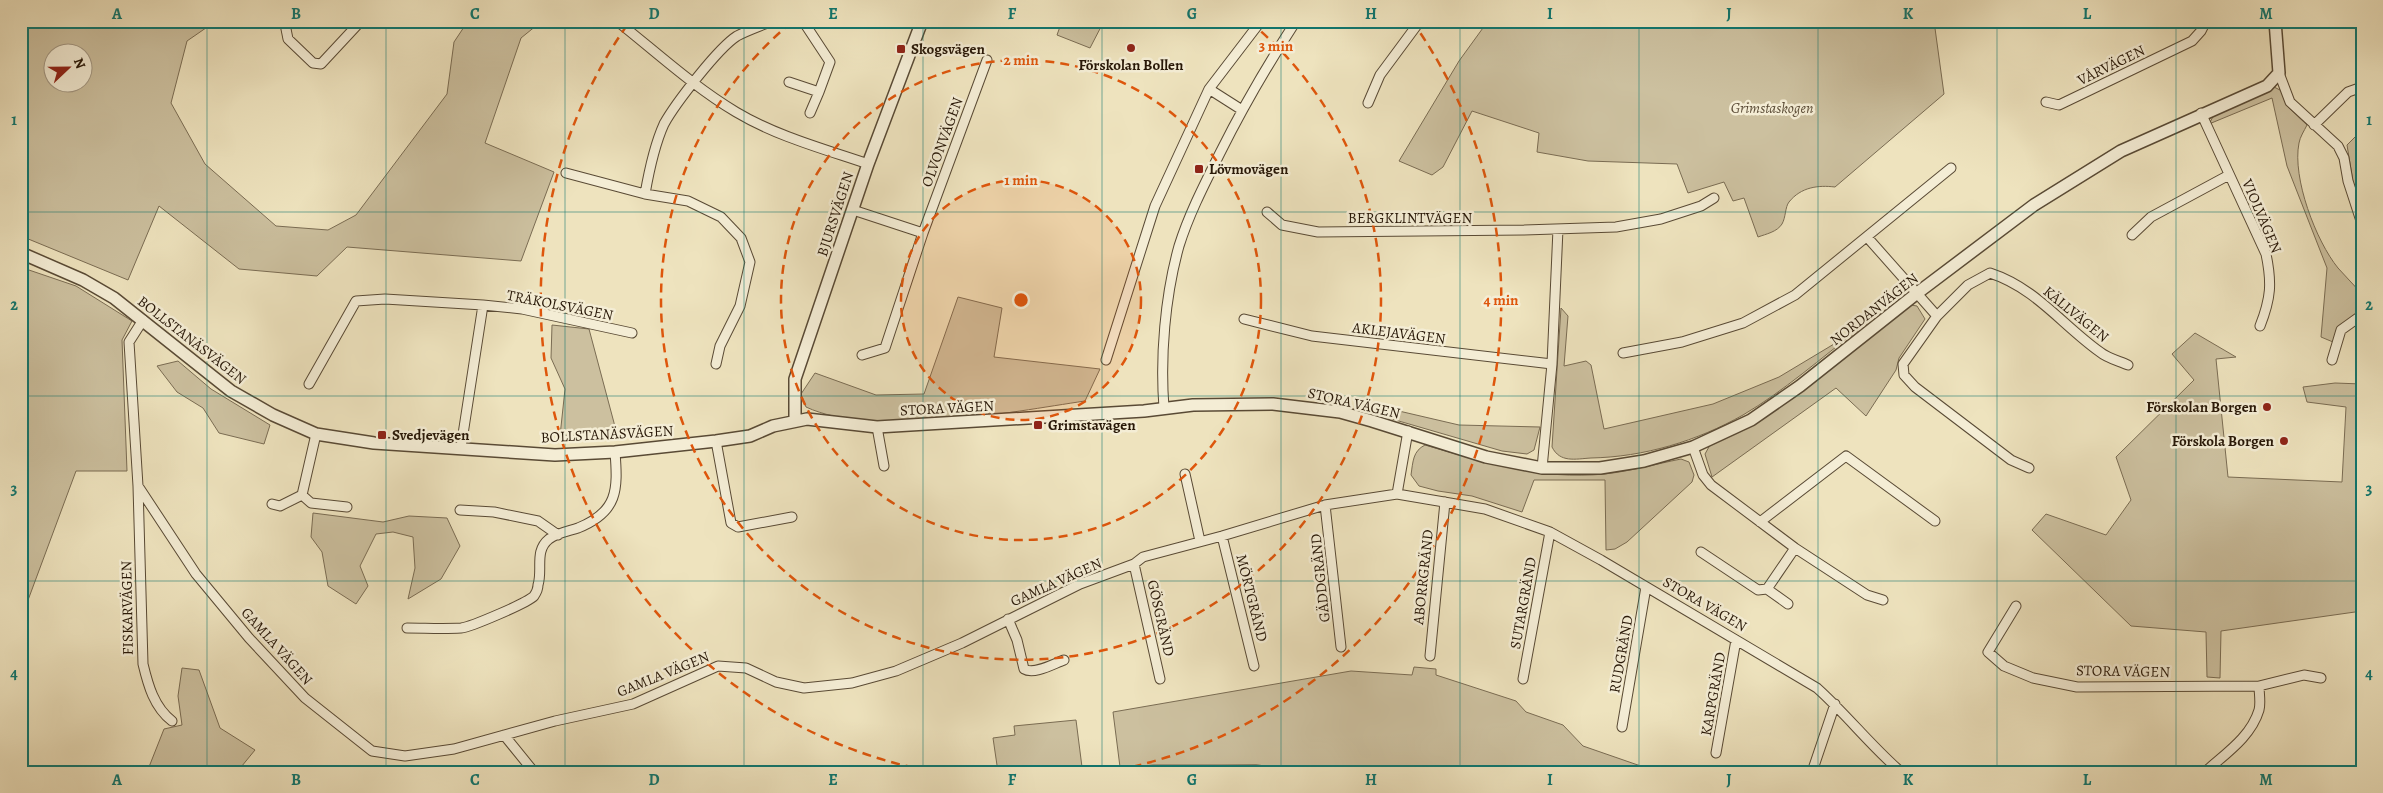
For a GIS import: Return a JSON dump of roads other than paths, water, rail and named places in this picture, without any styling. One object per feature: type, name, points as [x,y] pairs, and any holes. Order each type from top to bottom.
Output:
[{"type":"street","points":[[288,21],[285,24],[288,40],[313,63],[321,64],[361,21]]},
{"type":"street","points":[[618,21],[694,83],[737,113],[800,141],[868,164]]},
{"type":"street","points":[[645,194],[650,165],[665,124],[694,83],[716,54],[737,37],[772,21]]},
{"type":"street","points":[[803,21],[830,62],[810,113]]},
{"type":"street","name":"BJURSVÄGEN","points":[[795,420],[795,379],[868,164],[922,21]]},
{"type":"street","points":[[1106,360],[1155,206],[1209,89],[1261,21]]},
{"type":"street","points":[[1164,408],[1163,390],[1168,297],[1180,245],[1203,186],[1242,110],[1296,21]]},
{"type":"street","points":[[1368,103],[1380,75],[1420,21]]},
{"type":"street","name":"VÅRVÄGEN","points":[[2046,102],[2059,105],[2192,41],[2201,31],[2206,21]]},
{"type":"street","points":[[2275,21],[2279,73],[2290,102],[2338,146],[2344,158],[2348,181],[2362,224]]},
{"type":"street","name":"OLVONVÄGEN","points":[[862,355],[885,348],[923,233],[987,60]]},
{"type":"street","name":"NORDANVÄGEN","points":[[1408,431],[1486,457],[1542,468],[1600,468],[1644,461],[1693,447],[1751,420],[1800,386],[1916,294],[2034,205],[2121,151],[2201,113],[2267,86],[2279,73]]},
{"type":"street","points":[[789,82],[819,92]]},
{"type":"street","points":[[2314,125],[2348,92],[2362,87]]},
{"type":"street","points":[[1209,89],[1242,110]]},
{"type":"street","name":"VIOLVÄGEN","points":[[2201,113],[2266,254],[2271,277],[2269,302],[2260,326]]},
{"type":"street","points":[[1623,353],[1682,342],[1743,322],[1795,295],[1952,168]]},
{"type":"street","points":[[566,173],[645,194],[688,201],[721,217],[741,238],[750,262],[740,306],[720,346],[716,364]]},
{"type":"street","name":"VIOLVÄGEN","points":[[2132,235],[2151,217],[2229,174]]},
{"type":"street","name":"BERGKLINTVÄGEN","points":[[1268,212],[1282,225],[1318,232],[1558,229],[1616,227],[1661,219],[1701,206],[1714,198]]},
{"type":"street","points":[[853,210],[923,233]]},
{"type":"street","points":[[1542,468],[1552,364],[1558,229]]},
{"type":"street","points":[[1867,237],[1937,316]]},
{"type":"street","name":"BOLLSTANÄSVÄGEN","points":[[21,253],[83,280],[114,298],[231,391],[273,415],[316,434],[374,443],[461,447],[554,455],[615,452],[716,441],[750,436],[795,420]]},
{"type":"street","name":"KÄLLVÄGEN","points":[[2029,468],[2011,460],[1915,387],[1904,375],[1903,364],[1937,316],[1968,285],[1990,273],[2003,277],[2050,308],[2101,353],[2128,365]]},
{"type":"street","points":[[309,384],[356,301],[385,299],[483,305],[461,447]]},
{"type":"street","name":"TRÄKOLSVÄGEN","points":[[483,305],[522,309],[632,333]]},
{"type":"street","points":[[2332,360],[2340,330],[2362,315]]},
{"type":"street","name":"AKLEJAVÄGEN","points":[[1244,319],[1312,336],[1552,364]]},
{"type":"street","name":"GAMLA VÄGEN","points":[[143,320],[129,342],[138,486],[196,574],[249,638],[305,698],[372,751],[405,756],[454,749],[633,704],[718,666],[746,668],[776,682],[804,688],[852,683],[896,671],[962,643],[1080,584],[1134,564],[1143,557],[1222,536],[1325,505],[1397,494]]},
{"type":"street","name":"STORA VÄGEN","points":[[795,420],[806,419],[877,427],[1233,403],[1305,406],[1348,414],[1408,431],[1397,494],[1485,509],[1550,532],[1818,688],[1883,756],[1901,772]]},
{"type":"street","points":[[877,427],[884,466]]},
{"type":"street","points":[[302,495],[316,434]]},
{"type":"street","points":[[716,441],[731,523],[738,527],[792,517]]},
{"type":"street","points":[[1693,447],[1703,475],[1711,485],[1795,548],[1866,596],[1883,600]]},
{"type":"street","points":[[407,628],[462,628],[521,604],[534,595],[539,584],[538,564],[542,548],[550,538],[591,523],[604,514],[614,498],[617,481],[615,452]]},
{"type":"street","points":[[1760,522],[1846,456],[1935,521]]},
{"type":"street","points":[[1185,474],[1200,542]]},
{"type":"street","name":"FISKARVÄGEN","points":[[138,486],[142,664],[149,688],[163,714],[172,721]]},
{"type":"street","points":[[272,504],[280,506],[302,495]]},
{"type":"street","points":[[302,495],[311,503],[347,507]]},
{"type":"street","name":"ABORRGRÄND","points":[[1430,656],[1445,502]]},
{"type":"street","name":"GÄDDGRÄND","points":[[1325,505],[1341,647]]},
{"type":"street","points":[[460,510],[494,512],[538,521],[558,535]]},
{"type":"street","name":"SUTARGRÄND","points":[[1523,679],[1550,532]]},
{"type":"street","name":"MÖRTGRÄND","points":[[1222,536],[1254,666]]},
{"type":"street","points":[[1767,589],[1795,548]]},
{"type":"street","points":[[1701,552],[1758,590],[1767,589],[1788,604]]},
{"type":"street","name":"GÖSGRÄND","points":[[1134,564],[1160,679]]},
{"type":"street","name":"RUDGRÄND","points":[[1622,726],[1646,587]]},
{"type":"street","name":"STORA VÄGEN","points":[[2016,606],[1988,652],[2004,666],[2033,678],[2077,687],[2260,686],[2304,676],[2320,678]]},
{"type":"street","points":[[1008,619],[1018,640],[1024,669],[1028,672],[1064,660]]},
{"type":"street","name":"KARPGRÄND","points":[[1716,753],[1736,640]]},
{"type":"street","points":[[2205,772],[2238,743],[2250,729],[2259,709],[2260,686]]},
{"type":"street","points":[[1812,772],[1835,704]]},
{"type":"street","points":[[504,735],[534,772]]},
{"type":"place","name":"Förskolan Bollen","points":[[1131,48]]},
{"type":"place","name":"Skogsvägen","points":[[901,49]]},
{"type":"place","name":"Lövmovägen","points":[[1199,169]]},
{"type":"place","name":"Förskolan Borgen","points":[[2267,407]]},
{"type":"place","name":"Grimstavägen","points":[[1038,425]]},
{"type":"place","name":"Svedjevägen","points":[[382,435]]},
{"type":"place","name":"Förskola Borgen","points":[[2284,441]]},
{"type":"park label","name":"Grimstaskogen","points":[[1772,108]]}]
